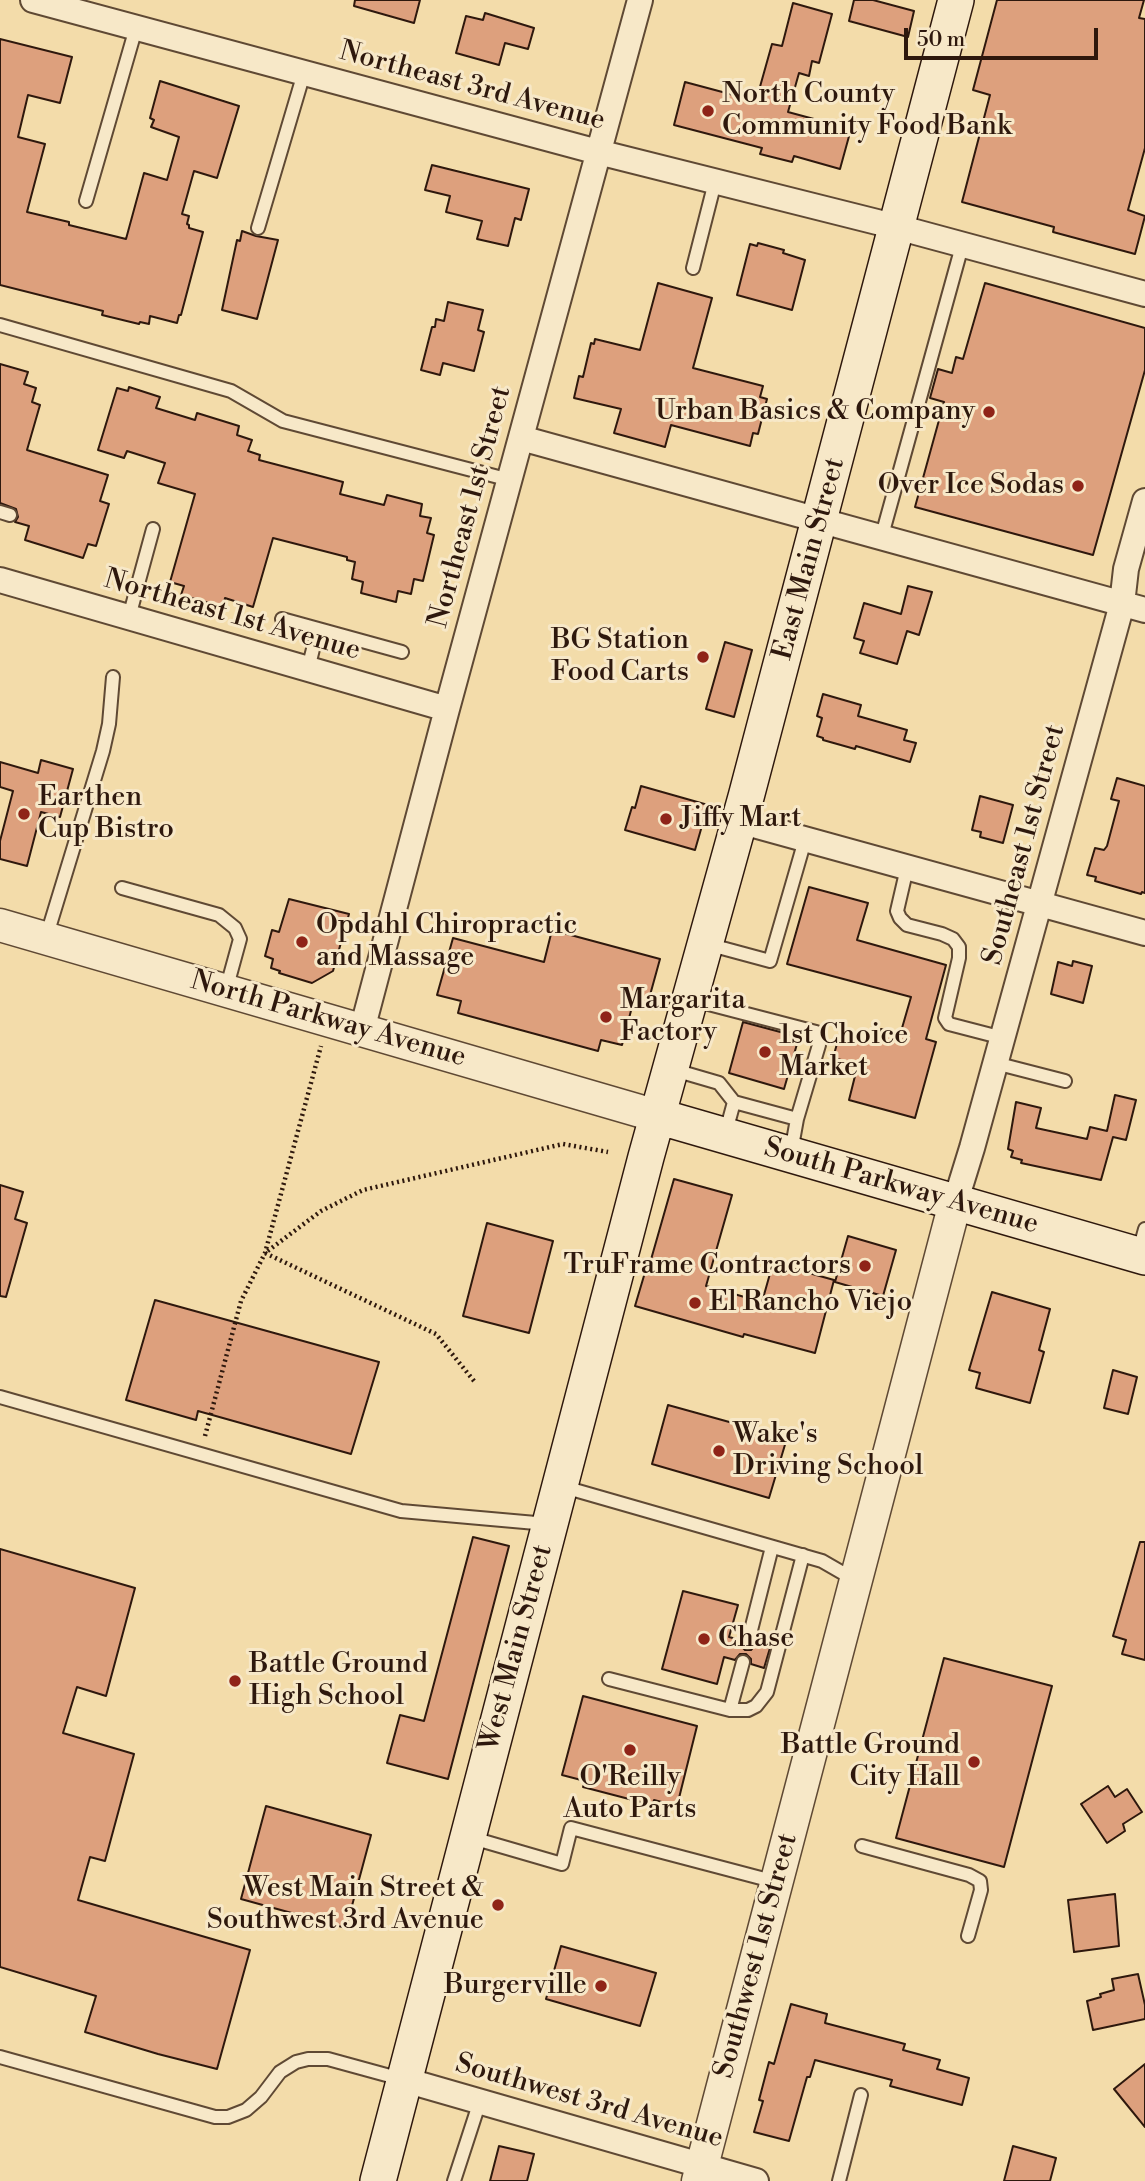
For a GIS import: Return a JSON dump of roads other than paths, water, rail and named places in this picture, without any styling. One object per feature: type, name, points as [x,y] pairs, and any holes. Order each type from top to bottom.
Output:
[{"type":"main road","name":"East Main Street","points":[[657,1115],[739,821],[956,0]]},
{"type":"main road","name":"South Parkway Avenue","points":[[657,1115],[955,1203],[1143,1247]]},
{"type":"main road","name":"West Main Street","points":[[378,2181],[657,1115]]},
{"type":"street","name":"Northeast 3rd Avenue","points":[[33,0],[80,6],[136,28],[598,152],[897,227],[1145,294]]},
{"type":"street","name":"Northeast 1st Street","points":[[362,1030],[640,0]]},
{"type":"street","points":[[521,439],[1133,607]]},
{"type":"street","name":"Southeast 1st Street","points":[[955,1203],[1039,904],[1133,607],[1126,569],[1145,501]]},
{"type":"street","name":"Northeast 1st Avenue","points":[[0,580],[447,709]]},
{"type":"street","points":[[739,821],[1145,933]]},
{"type":"street","name":"North Parkway Avenue","points":[[0,925],[657,1115]]},
{"type":"street","name":"Southwest 1st Street","points":[[700,2173],[955,1203]]},
{"type":"street","name":"Southwest 3rd Avenue","points":[[405,2080],[480,2101],[700,2173],[757,2181]]},
{"type":"lane","points":[[86,201],[136,28]]},
{"type":"lane","points":[[258,228],[303,73]]},
{"type":"lane","points":[[693,268],[715,182]]},
{"type":"lane","points":[[881,539],[962,246]]},
{"type":"lane","points":[[0,325],[231,391],[283,421],[510,480]]},
{"type":"lane","points":[[130,617],[153,529]]},
{"type":"lane","points":[[282,619],[402,652]]},
{"type":"lane","points":[[308,669],[318,629]]},
{"type":"lane","points":[[46,938],[103,751],[109,724],[113,677]]},
{"type":"lane","points":[[705,944],[770,961],[805,839]]},
{"type":"lane","points":[[907,868],[897,911],[900,918],[907,925],[953,939],[959,947],[959,958],[945,1018],[949,1024],[1003,1038]]},
{"type":"lane","points":[[122,888],[219,915],[236,928],[240,939],[226,991]]},
{"type":"lane","points":[[690,999],[816,1032],[819,1045],[797,1119],[790,1155]]},
{"type":"lane","points":[[995,1063],[1065,1081]]},
{"type":"lane","points":[[670,1069],[719,1083],[734,1102],[797,1119]]},
{"type":"lane","points":[[724,1135],[734,1102]]},
{"type":"lane","points":[[0,1397],[401,1511],[550,1525]]},
{"type":"lane","points":[[560,1486],[822,1561],[855,1580]]},
{"type":"lane","points":[[748,1642],[772,1547]]},
{"type":"lane","points":[[610,1679],[730,1710],[748,1710],[763,1700],[767,1692],[803,1555]]},
{"type":"lane","points":[[730,1710],[743,1662]]},
{"type":"lane","points":[[468,1836],[562,1864],[571,1828],[777,1882]]},
{"type":"lane","points":[[862,1846],[969,1875],[980,1881],[981,1890],[968,1936]]},
{"type":"lane","points":[[0,2057],[215,2118],[228,2117],[246,2110],[261,2096],[279,2072],[296,2062],[309,2059],[328,2059],[405,2080]]},
{"type":"lane","points":[[839,2181],[861,2095]]},
{"type":"lane","points":[[454,2181],[480,2101]]},
{"type":"place","name":"North County Community Food Bank","points":[[708,111]]},
{"type":"place","name":"Urban Basics & Company","points":[[989,412]]},
{"type":"place","name":"Over Ice Sodas","points":[[1078,486]]},
{"type":"place","name":"BG Station Food Carts","points":[[703,657]]},
{"type":"place","name":"Earthen Cup Bistro","points":[[24,814]]},
{"type":"place","name":"Jiffy Mart","points":[[666,819]]},
{"type":"place","name":"Opdahl Chiropractic and Massage","points":[[302,942]]},
{"type":"place","name":"Margarita Factory","points":[[606,1017]]},
{"type":"place","name":"1st Choice Market","points":[[765,1052]]},
{"type":"place","name":"TruFrame Contractors","points":[[865,1266]]},
{"type":"place","name":"El Rancho Viejo","points":[[695,1303]]},
{"type":"place","name":"Wake's Driving School","points":[[719,1451]]},
{"type":"place","name":"Chase","points":[[704,1639]]},
{"type":"place","name":"Battle Ground High School","points":[[235,1681]]},
{"type":"place","name":"O'Reilly Auto Parts","points":[[630,1750]]},
{"type":"place","name":"Battle Ground City Hall","points":[[974,1762]]},
{"type":"place","name":"West Main Street & Southwest 3rd Avenue","points":[[498,1905]]},
{"type":"place","name":"Burgerville","points":[[601,1986]]}]
